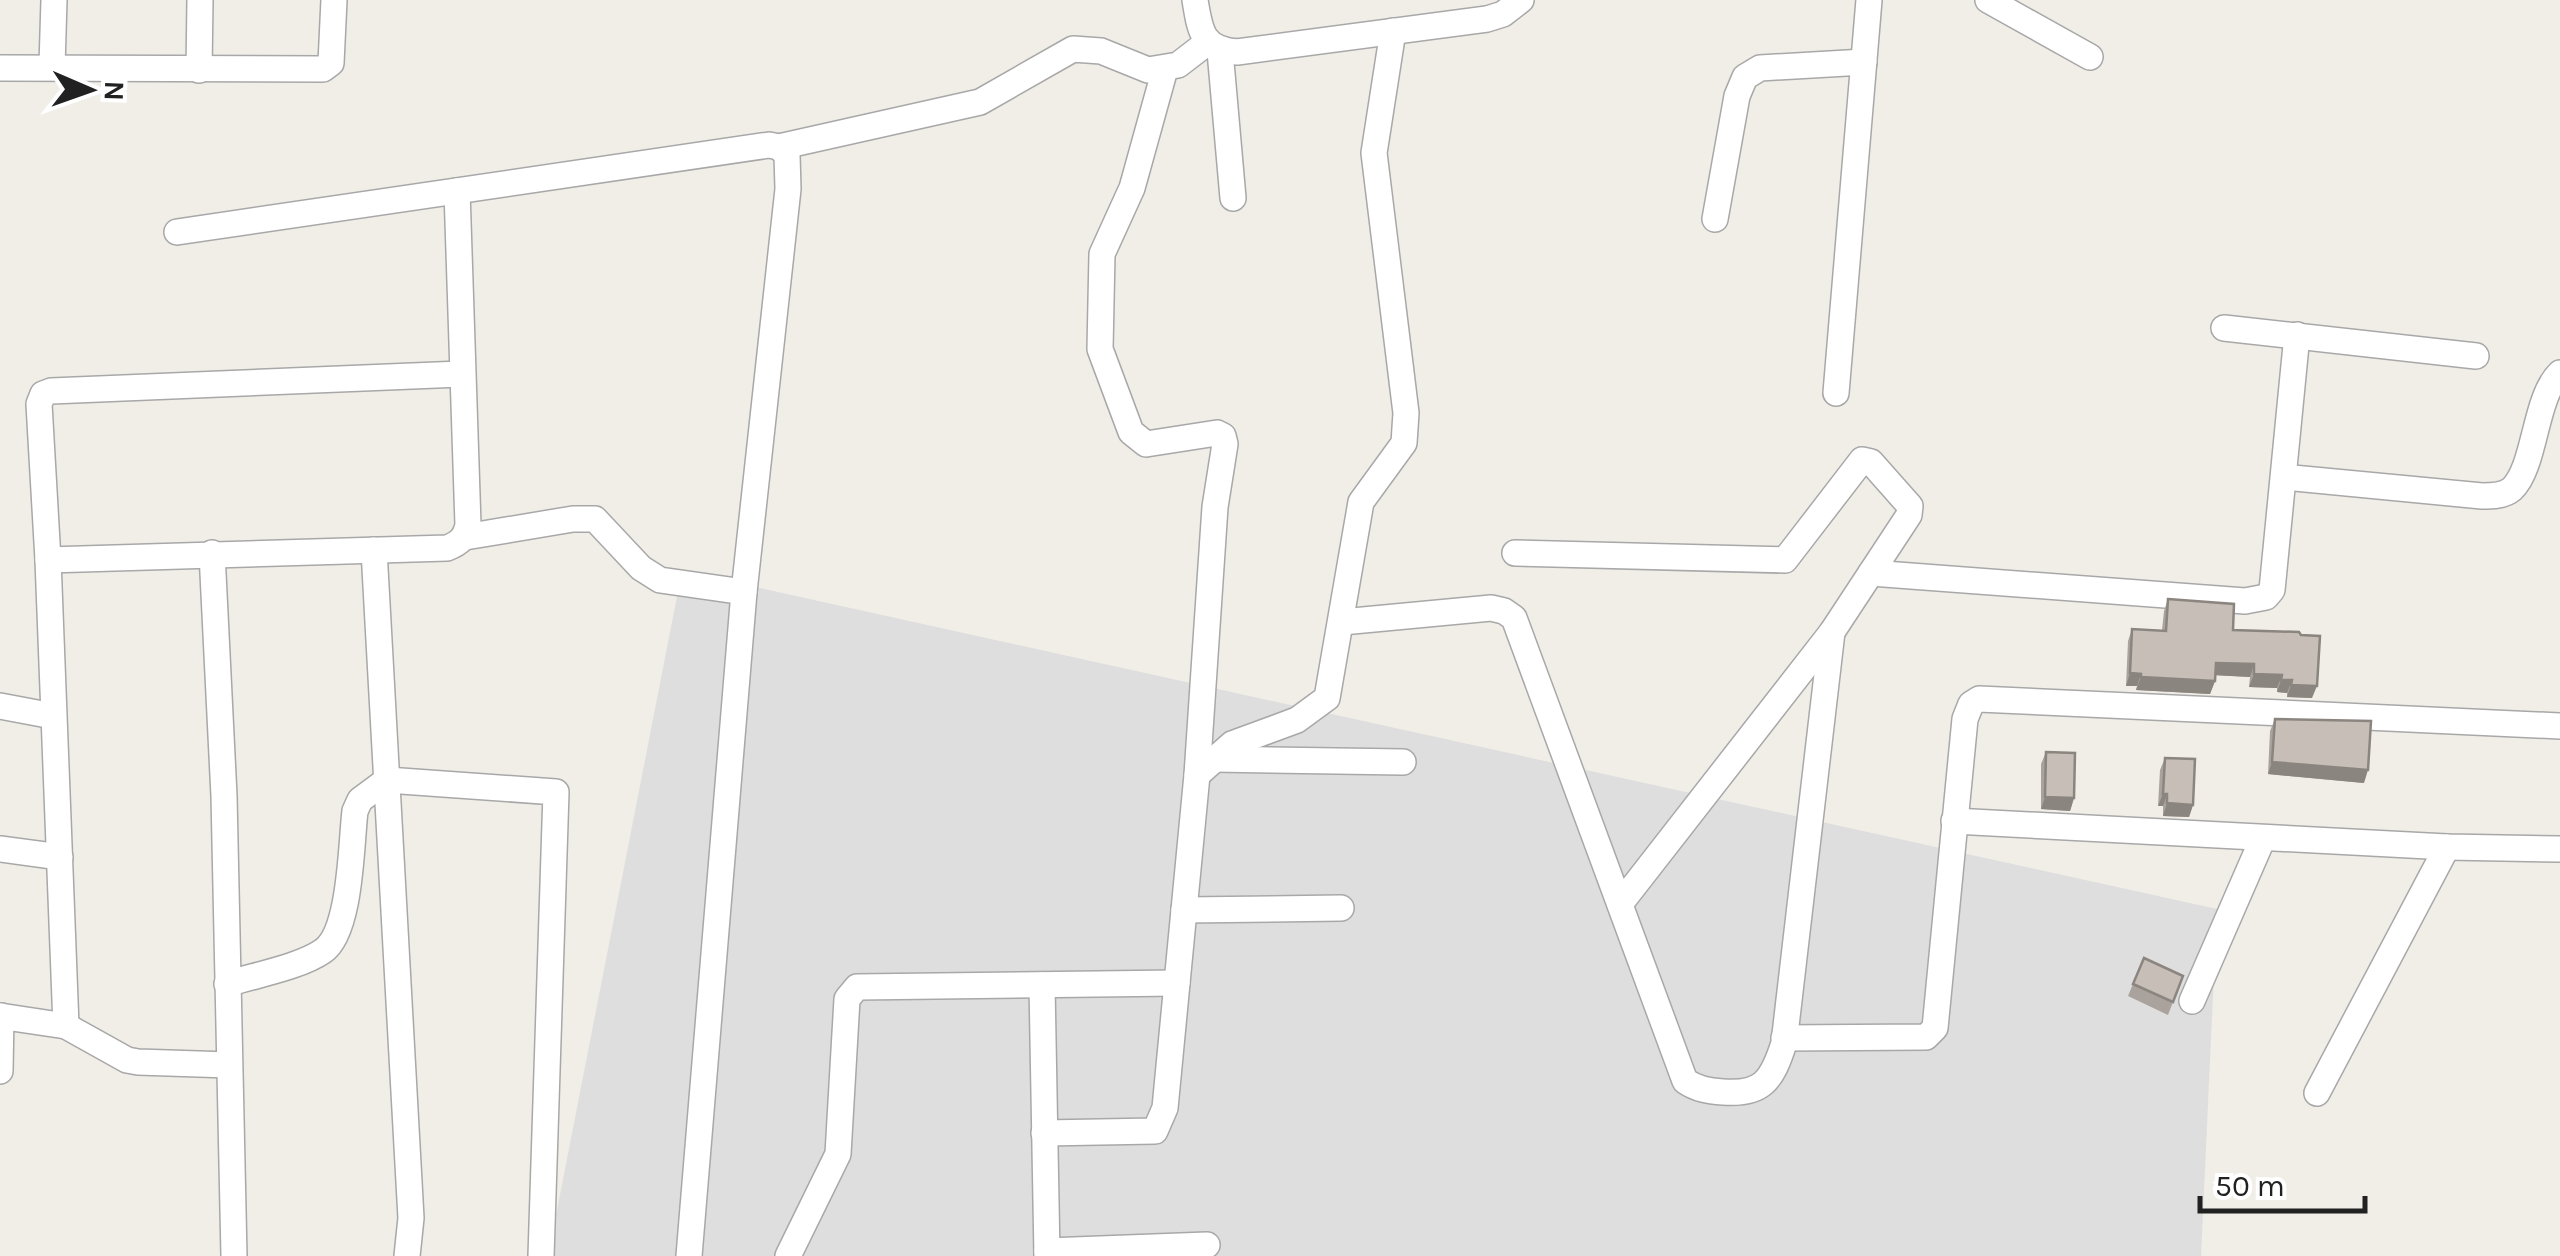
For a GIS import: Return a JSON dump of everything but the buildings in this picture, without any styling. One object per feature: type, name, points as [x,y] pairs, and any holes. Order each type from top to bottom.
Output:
[{"type":"street","points":[[52,66],[54,0]]},
{"type":"street","points":[[199,70],[200,0]]},
{"type":"street","points":[[0,68],[323,69],[332,63],[334,0]]},
{"type":"street","points":[[1194,0],[1200,30],[1214,46],[1233,198]]},
{"type":"street","points":[[176,232],[779,147],[980,102],[1073,49],[1101,51],[1148,70],[1186,60],[1214,46],[1238,52],[1487,18],[1503,14],[1521,0]]},
{"type":"street","points":[[1836,393],[1869,0]]},
{"type":"street","points":[[1988,0],[2090,58]]},
{"type":"street","points":[[1205,767],[1232,744],[1297,720],[1320,706],[1330,690],[1361,502],[1398,454],[1407,428],[1374,153],[1393,31]]},
{"type":"street","points":[[1715,220],[1737,96],[1745,77],[1760,68],[1864,62]]},
{"type":"street","points":[[1044,1134],[1155,1131],[1164,1108],[1184,910],[1205,767],[1214,507],[1225,444],[1217,433],[1146,444],[1138,440],[1130,432],[1100,349],[1102,254],[1132,188],[1164,68]]},
{"type":"street","points":[[689,1256],[744,592],[789,170],[786,155],[779,147]]},
{"type":"street","points":[[457,191],[468,525],[465,537]]},
{"type":"street","points":[[2224,328],[2476,356]]},
{"type":"street","points":[[1871,573],[2257,601],[2266,598],[2272,590],[2297,335]]},
{"type":"street","points":[[2284,477],[2482,496],[2502,494],[2512,489],[2520,476],[2549,390],[2560,373]]},
{"type":"street","points":[[66,1026],[39,404],[42,394],[461,374]]},
{"type":"street","points":[[1515,553],[1785,560],[1862,460],[1911,510],[1832,632],[1620,904]]},
{"type":"street","points":[[48,560],[447,548],[465,537],[573,519],[595,519],[641,568],[660,580],[744,592]]},
{"type":"street","points":[[374,550],[411,1218],[407,1256]]},
{"type":"street","points":[[212,553],[224,796],[234,1256]]},
{"type":"street","points":[[1342,622],[1491,608],[1504,610],[1514,618],[1685,1081],[1704,1090],[1752,1092],[1764,1084],[1782,1050],[1832,632]]},
{"type":"street","points":[[1784,1038],[1932,1034],[1965,719],[1971,704],[1979,699],[2560,726]]},
{"type":"street","points":[[0,706],[53,716]]},
{"type":"street","points":[[1205,767],[1404,762]]},
{"type":"street","points":[[228,984],[310,958],[336,939],[343,916],[355,810],[360,800],[387,780],[556,792],[541,1256]]},
{"type":"street","points":[[1954,821],[2446,847],[2560,849]]},
{"type":"street","points":[[2192,1000],[2263,838]]},
{"type":"street","points":[[2317,1093],[2446,847]]},
{"type":"street","points":[[0,849],[60,857]]},
{"type":"street","points":[[1184,910],[1341,908]]},
{"type":"street","points":[[788,1256],[838,1154],[850,992],[864,986],[1177,983]]},
{"type":"street","points":[[1042,984],[1047,1254],[1208,1245]]},
{"type":"street","points":[[0,1071],[1,1016],[66,1026],[127,1060],[229,1065]]},
{"type":"shaded area","points":[[682,571],[2217,909],[2201,1256],[548,1256]]}]
